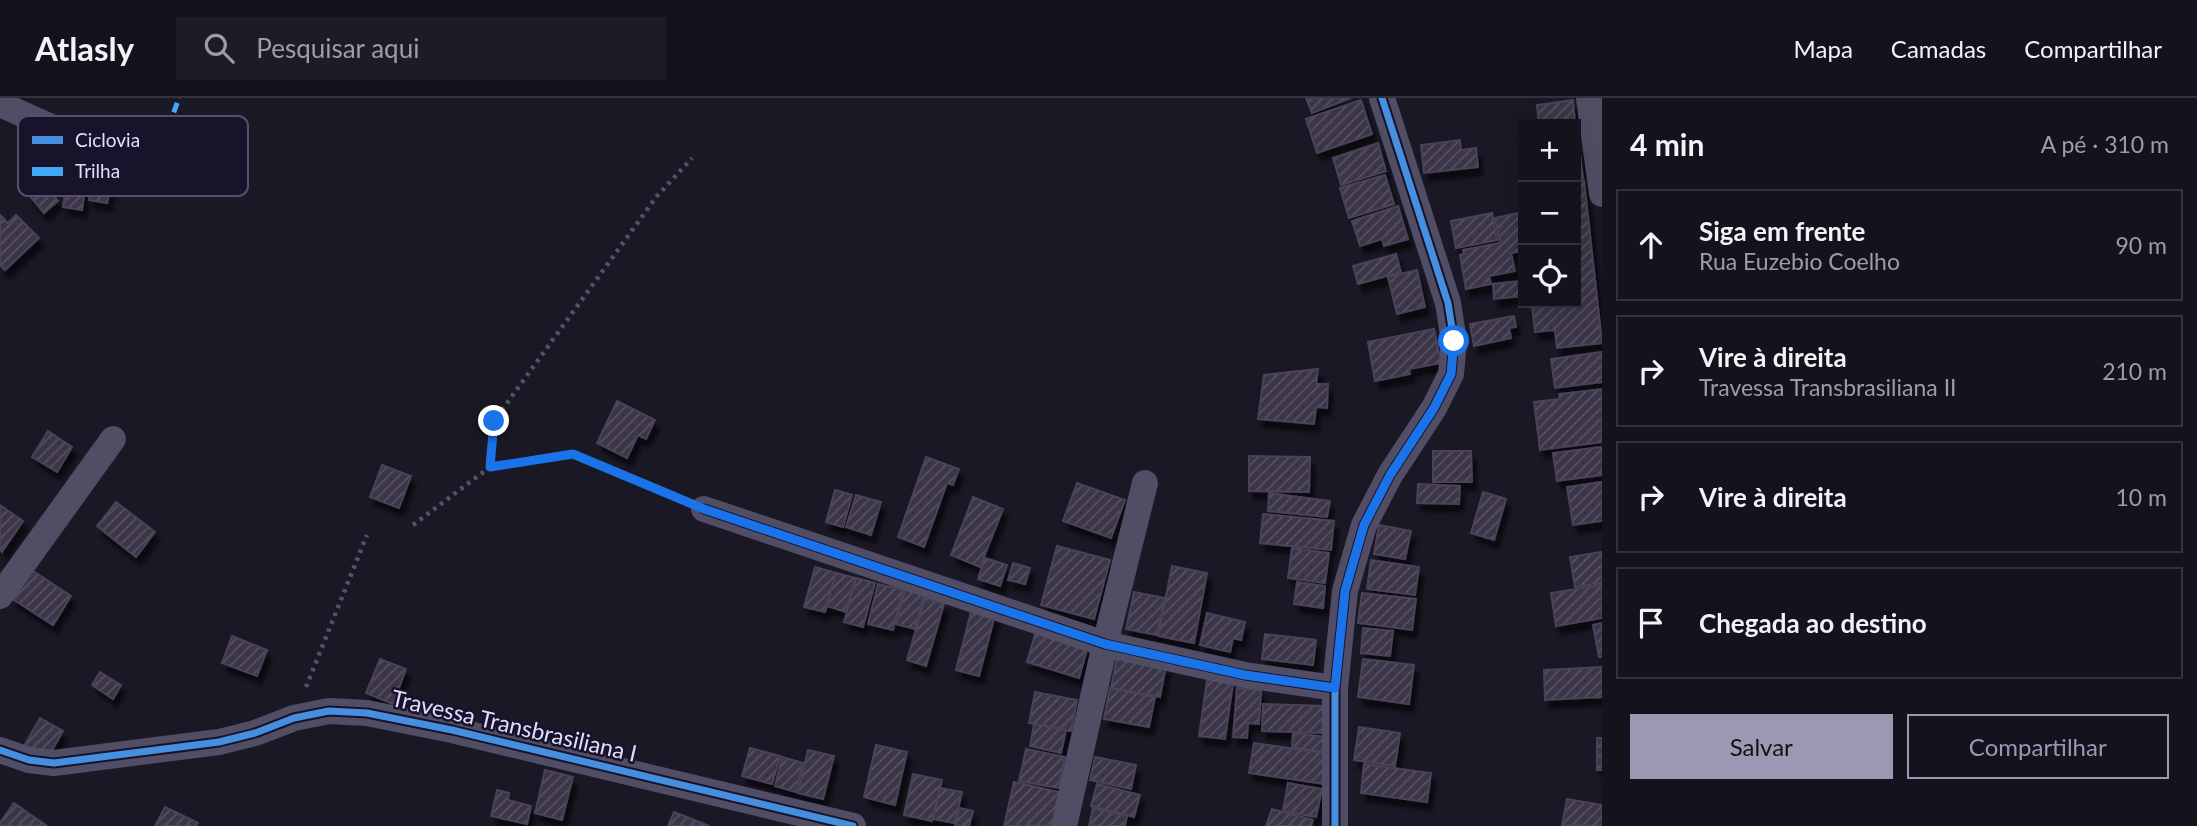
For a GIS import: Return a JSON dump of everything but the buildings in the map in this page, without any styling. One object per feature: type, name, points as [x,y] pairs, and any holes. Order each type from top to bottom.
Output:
[{"type":"street","points":[[1335,826],[1335,688],[1345,591],[1364,525],[1390,475],[1434,408],[1451,374],[1454,341],[1448,303],[1382,98]]},
{"type":"street","points":[[1589,98],[1602,194]]},
{"type":"street","points":[[0,104],[27,116]]},
{"type":"street","points":[[0,596],[113,439]]},
{"type":"street","points":[[1064,826],[1145,483]]},
{"type":"street","points":[[704,509],[1105,644],[1245,675],[1335,688]]},
{"type":"street","name":"Travessa Transbrasiliana I","points":[[0,750],[29,760],[54,763],[219,742],[255,733],[294,718],[329,711],[366,713],[452,730],[853,826]]},
{"type":"path","points":[[490,467],[494,421],[657,196],[692,158]]},
{"type":"path","points":[[413,525],[490,467],[573,454],[704,509]]},
{"type":"path","points":[[294,718],[367,535]]},
{"type":"marked path","points":[[172,116],[179,98]]},
{"type":"cycle path","points":[[1335,826],[1335,688],[1345,591],[1364,525],[1390,475],[1434,408],[1451,374],[1454,341],[1448,303],[1382,98]]},
{"type":"cycle path","points":[[704,509],[1105,644],[1245,675],[1335,688]]},
{"type":"cycle path","points":[[0,750],[29,760],[54,763],[219,742],[255,733],[294,718],[329,711],[367,713],[452,730],[853,826]]},
{"type":"route","points":[[494,421],[490,467],[573,454],[704,509],[1105,644],[1245,675],[1335,688],[1345,591],[1364,525],[1390,475],[1434,408],[1451,374],[1454,341]]}]
